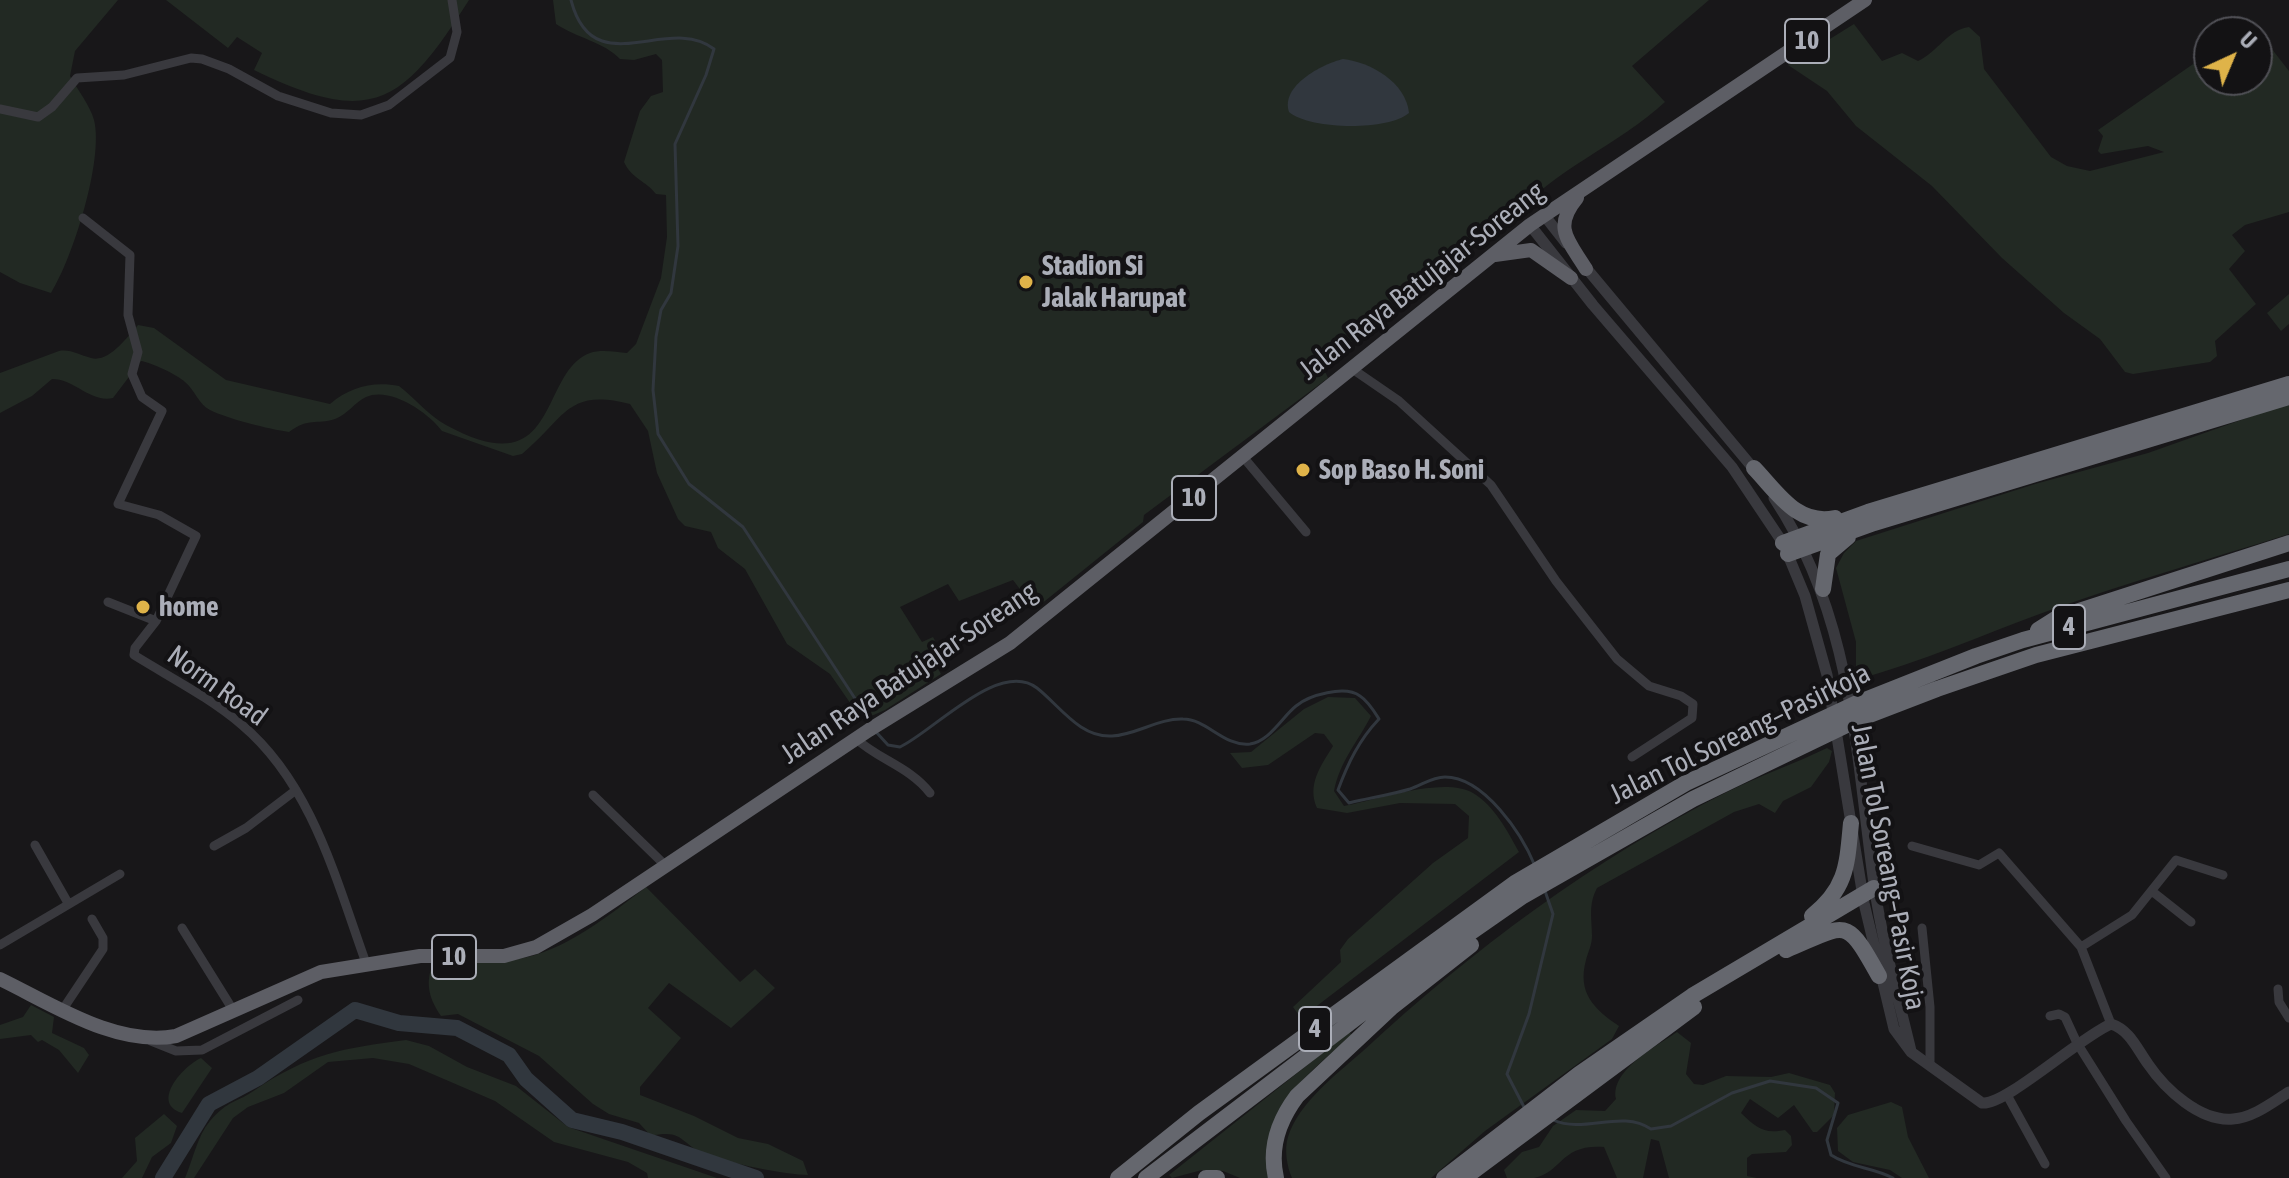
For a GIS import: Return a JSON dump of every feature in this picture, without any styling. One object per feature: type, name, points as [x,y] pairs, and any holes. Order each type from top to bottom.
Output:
[{"type":"highway","name":"Jalan Raya Batujajar-Soreang","points":[[0,979],[125,1035],[144,1038],[176,1036],[321,972],[420,956],[489,958],[518,953],[592,915],[855,738],[1010,643],[1244,458],[1530,225],[1744,85],[1865,0]]},
{"type":"highway","points":[[1585,188],[1567,211],[1563,222],[1567,238],[1586,269]]},
{"type":"highway","points":[[1490,256],[1531,250],[1571,278]]},
{"type":"highway","points":[[1794,545],[1871,517],[2289,384]]},
{"type":"highway","points":[[1754,468],[1802,516],[1820,521],[1871,517],[2289,397]]},
{"type":"highway","points":[[1823,589],[1825,562],[1831,549],[1871,517]]},
{"type":"highway","points":[[2023,640],[2057,618],[2289,543]]},
{"type":"highway","name":"Jalan Tol Soreang–Pasirkoja","points":[[1521,894],[1558,868],[1821,729],[2023,640],[2289,569]]},
{"type":"highway","name":"Jalan Tol Soreang–Pasirkoja","points":[[1857,712],[2036,655],[2289,590]]},
{"type":"highway","points":[[1753,960],[1817,912],[1840,888],[1847,864],[1851,823]]},
{"type":"highway","points":[[1276,1178],[1276,1136],[1286,1111],[1297,1096],[1392,1007],[1521,894]]},
{"type":"highway","name":"4","points":[[1118,1178],[1199,1113],[1521,894]]},
{"type":"highway","name":"4","points":[[1146,1178],[1521,894]]},
{"type":"highway","points":[[1560,1097],[1697,1005],[1869,896]]},
{"type":"highway","points":[[1444,1178],[1517,1130],[1692,996],[1869,896]]},
{"type":"highway","points":[[1785,950],[1831,931],[1849,932],[1862,942],[1879,976]]},
{"type":"highway","points":[[1464,1178],[1517,1130]]},
{"type":"highway","points":[[1206,1178],[1217,1178]]},
{"type":"street","points":[[0,109],[38,117],[52,107],[77,78],[146,72],[191,58],[229,69],[278,96],[331,113],[361,115],[389,105],[450,58],[457,32],[452,0]]},
{"type":"street","name":"Jalan Tol Soreang–Pasir Koja","points":[[1544,215],[1754,468],[1794,545],[1827,675],[1851,823],[1911,1052]]},
{"type":"street","name":"Norm Road","points":[[83,218],[131,256],[128,315],[138,352],[132,374],[142,397],[162,411],[118,504],[159,515],[196,538],[156,621],[135,648],[134,655],[177,678],[241,723],[296,790],[311,815],[366,963]]},
{"type":"street","name":"Jalan Tol Soreang–Pasir Koja","points":[[1530,225],[1571,278],[1732,467],[1794,545],[1823,589],[1849,700],[1879,976],[1894,1029],[1911,1052]]},
{"type":"street","points":[[1351,368],[1418,417],[1491,485],[1556,581],[1617,659],[1649,686],[1681,696],[1693,704],[1695,710],[1692,718],[1632,757]]},
{"type":"street","points":[[1244,458],[1306,532]]},
{"type":"street","points":[[108,602],[156,621]]},
{"type":"street","points":[[855,738],[877,757],[917,777],[930,793]]},
{"type":"street","points":[[214,846],[246,828],[296,790]]},
{"type":"street","points":[[593,795],[666,866]]},
{"type":"street","points":[[35,845],[68,903]]},
{"type":"street","points":[[1912,846],[1979,865],[1999,853],[2081,947],[2111,1024],[2127,1034],[2174,1095],[2198,1109],[2232,1120],[2252,1114],[2289,1092]]},
{"type":"street","points":[[2081,947],[2132,915],[2176,860],[2223,875]]},
{"type":"street","points":[[0,945],[120,874]]},
{"type":"street","points":[[2153,892],[2191,922]]},
{"type":"street","points":[[63,1009],[103,949],[103,938],[92,919]]},
{"type":"street","points":[[182,928],[233,1010]]},
{"type":"street","points":[[1922,928],[1930,1007],[1930,1065]]},
{"type":"street","points":[[2278,989],[2279,1002],[2289,1018]]},
{"type":"street","points":[[144,1038],[176,1051],[202,1050],[298,1000]]},
{"type":"street","points":[[2050,1016],[2059,1014],[2065,1017],[2077,1043],[2166,1178]]},
{"type":"street","points":[[1911,1052],[1982,1103],[1989,1104],[2007,1095],[2077,1043],[2111,1024]]},
{"type":"street","points":[[2007,1095],[2045,1164]]},
{"type":"shaded area","points":[[0,0],[118,0],[75,51],[70,76],[94,120],[95,159],[77,233],[51,293],[20,283],[0,272]]},
{"type":"shaded area","points":[[166,0],[469,0],[424,64],[402,84],[380,96],[356,101],[328,98],[294,88],[254,70],[262,53],[237,37],[228,48]]},
{"type":"shaded area","points":[[553,0],[1709,0],[1632,66],[1665,102],[1627,132],[1547,186],[1513,218],[1322,365],[1328,378],[1144,515],[1143,522],[1035,609],[1013,580],[959,601],[948,584],[900,607],[922,642],[933,637],[938,646],[929,653],[941,674],[885,710],[862,720],[830,674],[787,644],[745,569],[718,548],[711,532],[685,526],[678,519],[657,473],[648,431],[630,404],[609,400],[580,403],[569,409],[522,454],[513,456],[442,431],[419,409],[386,395],[366,397],[339,417],[307,423],[289,432],[249,423],[210,410],[181,379],[141,361],[113,398],[97,397],[52,379],[32,396],[0,413],[0,373],[59,351],[98,359],[104,357],[138,325],[154,328],[226,380],[330,404],[362,387],[380,384],[399,386],[446,425],[483,441],[510,443],[528,435],[542,420],[574,364],[594,352],[627,353],[636,344],[661,278],[667,237],[666,195],[656,194],[624,162],[640,111],[651,96],[663,92],[662,60],[656,54],[634,60],[620,59],[606,48],[564,29],[556,24]]},
{"type":"shaded area","points":[[1854,24],[1882,61],[1902,53],[1918,61],[1955,32],[1969,27],[1980,37],[1984,69],[2051,157],[2067,166],[2090,171],[2164,152],[2148,146],[2101,154],[2098,151],[2103,136],[2098,130],[2193,64],[2193,96],[2273,96],[2273,50],[2289,71],[2289,212],[2245,225],[2232,235],[2245,251],[2229,269],[2256,304],[2215,341],[2217,356],[2210,362],[2133,374],[2125,372],[2100,339],[2064,313],[2002,258],[1932,186],[1856,126],[1827,91],[1788,65]]},
{"type":"shaded area","points":[[1343,59],[1375,69],[1394,83],[1409,113],[1384,123],[1349,126],[1314,122],[1289,112],[1288,102],[1297,85],[1314,71]]},
{"type":"shaded area","points":[[2289,294],[2289,324],[2281,331],[2267,313]]},
{"type":"shaded area","points":[[2289,403],[2289,534],[2075,601],[1928,657],[1856,680],[1856,642],[1836,568],[1844,553],[1856,541],[2035,484],[2148,453]]},
{"type":"shaded area","points":[[1328,697],[1355,698],[1371,716],[1337,780],[1334,791],[1344,806],[1428,788],[1460,788],[1488,804],[1519,852],[1301,1018],[1293,1007],[1341,962],[1340,950],[1348,939],[1433,863],[1468,838],[1469,816],[1455,804],[1400,803],[1347,813],[1317,808],[1314,784],[1333,746],[1324,734],[1315,733],[1268,765],[1242,768],[1230,753],[1251,752],[1304,709]]},
{"type":"shaded area","points":[[1827,748],[1832,751],[1829,762],[1811,787],[1783,801],[1775,813],[1759,804],[1734,812],[1597,888],[1591,906],[1592,939],[1584,982],[1595,1006],[1619,1026],[1612,1039],[1485,1131],[1431,1178],[1292,1178],[1287,1142],[1293,1124],[1310,1100],[1447,977],[1536,909],[1629,847],[1727,792]]},
{"type":"shaded area","points":[[646,887],[740,982],[755,969],[775,988],[731,1028],[669,983],[648,1008],[681,1038],[640,1087],[640,1095],[694,1116],[738,1138],[768,1144],[803,1161],[808,1175],[772,1171],[717,1158],[670,1134],[651,1136],[639,1123],[609,1114],[593,1104],[539,1056],[458,1014],[441,1016],[437,1010],[429,986],[432,966],[518,959],[552,949],[618,909]]},
{"type":"shaded area","points":[[31,1005],[54,1017],[52,1033],[84,1048],[89,1055],[78,1073],[59,1050],[42,1040],[38,1042],[31,1035],[0,1039],[0,1025],[23,1017]]},
{"type":"shaded area","points":[[1349,1032],[1352,1035],[1303,1080],[1278,1114],[1270,1133],[1267,1154],[1269,1178],[1240,1178],[1223,1171],[1202,1170],[1172,1178],[1169,1175]]},
{"type":"shaded area","points":[[1677,1032],[1691,1043],[1686,1074],[1694,1084],[1703,1085],[1726,1076],[1771,1077],[1789,1073],[1830,1085],[1835,1093],[1834,1115],[1817,1132],[1813,1132],[1794,1105],[1778,1118],[1750,1099],[1741,1113],[1761,1129],[1785,1130],[1791,1136],[1792,1145],[1786,1152],[1752,1154],[1747,1158],[1747,1176],[1757,1178],[1669,1178],[1659,1141],[1651,1139],[1643,1178],[1617,1178],[1604,1147],[1590,1147],[1570,1154],[1544,1175],[1507,1178],[1504,1170],[1522,1152],[1539,1147],[1553,1126],[1576,1110],[1605,1111],[1616,1099],[1616,1088],[1627,1069]]},
{"type":"shaded area","points":[[406,1040],[429,1046],[467,1067],[516,1086],[568,1127],[717,1178],[648,1178],[647,1173],[628,1162],[554,1142],[495,1101],[409,1064],[373,1058],[328,1062],[284,1093],[248,1107],[233,1118],[194,1178],[185,1178],[206,1127],[227,1105],[309,1060],[363,1046]]},
{"type":"shaded area","points":[[201,1058],[212,1068],[182,1113],[173,1108],[169,1093],[179,1076]]},
{"type":"shaded area","points":[[1891,1102],[1902,1107],[1908,1137],[1929,1178],[1902,1178],[1890,1170],[1853,1162],[1838,1151],[1837,1128],[1848,1115]]},
{"type":"shaded area","points":[[164,1114],[177,1126],[171,1143],[152,1157],[142,1178],[122,1178],[137,1161],[135,1138]]},
{"type":"waterway","points":[[571,0],[582,25],[596,38],[614,43],[675,38],[696,40],[714,49],[706,75],[675,144],[678,246],[671,293],[661,310],[656,337],[653,390],[658,434],[689,484],[743,527],[871,723]]},
{"type":"waterway","points":[[877,733],[888,745],[900,747],[986,690],[1004,683],[1022,682],[1037,688],[1071,720],[1101,735],[1121,735],[1165,721],[1183,719],[1200,723],[1232,741],[1250,744],[1270,734],[1302,702],[1318,695],[1346,691],[1366,701],[1379,719],[1355,752],[1338,790],[1349,803],[1410,789],[1440,777],[1460,780],[1474,786],[1500,810],[1521,839],[1535,866]]},
{"type":"waterway","points":[[1524,1107],[1507,1074],[1529,1014],[1553,914],[1545,891]]},
{"type":"waterway","points":[[163,1178],[209,1104],[258,1078],[355,1010],[399,1023],[457,1028],[509,1055],[526,1079],[572,1120],[622,1132],[756,1178]]},
{"type":"waterway","points":[[1553,1120],[1565,1124],[1628,1121],[1651,1129],[1671,1126],[1732,1093],[1770,1081],[1816,1088],[1838,1103],[1827,1140],[1831,1155],[1893,1178]]},
{"type":"place","name":"Stadion Si Jalak Harupat","points":[[1026,282]]},
{"type":"place","name":"Sop Baso H. Soni","points":[[1303,470]]},
{"type":"place","name":"home","points":[[143,607]]}]
